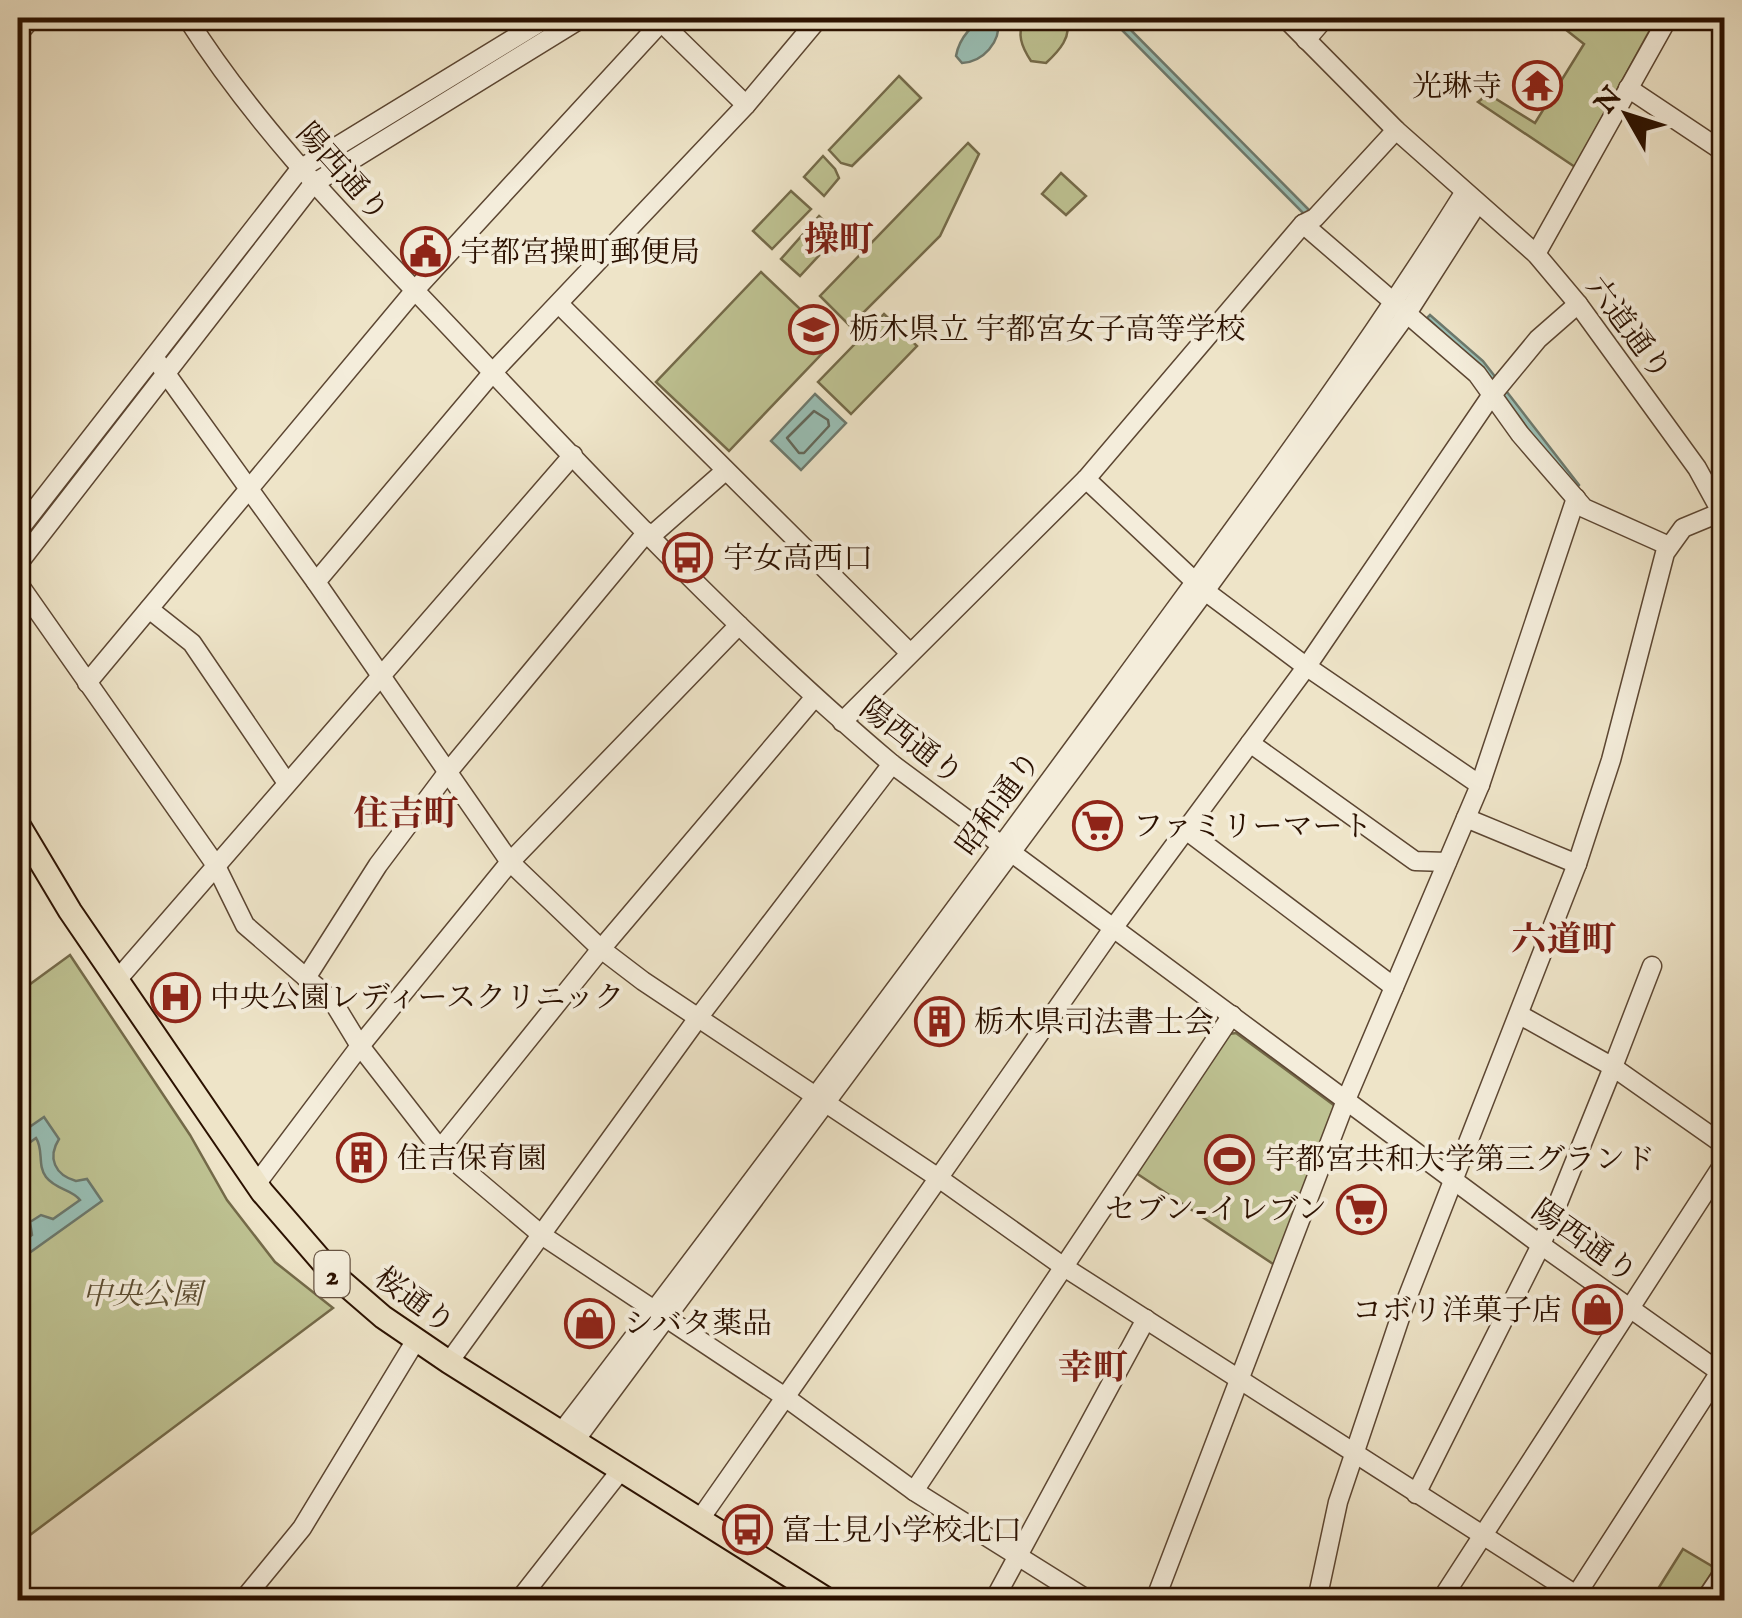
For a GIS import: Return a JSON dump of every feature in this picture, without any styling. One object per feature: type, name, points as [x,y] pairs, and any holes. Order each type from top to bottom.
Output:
[{"type":"main road","name":"桜通り","points":[[18,824],[70,911],[256,1183],[332,1274],[449,1362],[828,1600]]},
{"type":"street","points":[[18,34],[32,18]]},
{"type":"street","name":"陽西通り","points":[[187,18],[233,86],[313,184],[739,626],[814,698],[892,764],[1541,1245],[1722,1373]]},
{"type":"street","points":[[18,532],[300,169],[547,18]]},
{"type":"street","points":[[18,564],[313,184],[582,18]]},
{"type":"street","points":[[316,582],[493,372],[746,105],[819,18]]},
{"type":"street","name":"六道通り","points":[[1285,18],[1396,130],[1536,254],[1578,304],[1697,468],[1724,514]]},
{"type":"street","points":[[1306,40],[1325,18]]},
{"type":"street","points":[[1536,254],[1668,18]]},
{"type":"street","points":[[88,683],[415,290],[661,19],[746,105]]},
{"type":"street","points":[[1628,88],[1724,152]]},
{"type":"street","points":[[842,722],[1086,479],[1303,224],[1315,218],[1396,130]]},
{"type":"street","name":"昭和通り","points":[[567,1438],[1200,586],[1400,310],[1470,199]]},
{"type":"street","points":[[1303,224],[1477,374],[1584,508],[1669,546]]},
{"type":"street","points":[[559,304],[910,653]]},
{"type":"street","points":[[700,1519],[1114,928],[1306,666],[1491,396],[1538,339],[1578,304]]},
{"type":"street","points":[[154,357],[510,862],[600,949],[940,1178],[1064,1267],[1578,1599],[1722,1373]]},
{"type":"street","points":[[117,980],[573,454]]},
{"type":"street","points":[[306,978],[378,865],[447,773],[650,534],[724,472]]},
{"type":"street","points":[[1086,479],[1200,586],[1306,666],[1480,785]]},
{"type":"street","points":[[1155,1600],[1346,1100],[1480,785],[1576,498]]},
{"type":"street","points":[[1317,1600],[1326,1546],[1404,1306],[1520,1014],[1611,760],[1660,567],[1669,546],[1691,523],[1724,514]]},
{"type":"street","points":[[18,583],[215,864],[245,925],[332,1000],[360,1046],[440,1149],[543,1236],[785,1397],[914,1490],[1088,1600]]},
{"type":"street","points":[[148,608],[192,643],[287,783]]},
{"type":"street","points":[[256,1183],[360,1046],[510,862],[739,626]]},
{"type":"street","points":[[440,1149],[600,949],[814,698]]},
{"type":"street","points":[[1250,742],[1414,862],[1448,862]]},
{"type":"street","points":[[449,1362],[698,1018],[892,764]]},
{"type":"street","points":[[1466,818],[1576,864]]},
{"type":"street","points":[[1186,830],[1394,987]]},
{"type":"street","points":[[1416,1494],[1541,1245],[1652,966]]},
{"type":"street","points":[[1520,1014],[1613,1067],[1724,1146]]},
{"type":"street","points":[[914,1490],[1232,1015]]},
{"type":"street","points":[[1441,1600],[1724,1163]]},
{"type":"street","points":[[994,1600],[1146,1319]]},
{"type":"street","points":[[244,1600],[302,1528],[416,1340]]},
{"type":"street","points":[[518,1600],[621,1470]]},
{"type":"street","points":[[1706,1600],[1724,1572]]},
{"type":"green space","points":[[1024,18],[1066,18],[1066,37],[1046,63],[1031,61],[1025,50],[1021,40]]},
{"type":"green space","points":[[1551,18],[1629,18],[1650,30],[1575,167],[1478,102],[1488,94],[1535,123],[1584,44]]},
{"type":"green space","points":[[899,76],[921,98],[852,166],[841,163],[829,150]]},
{"type":"green space","points":[[968,143],[979,154],[940,236],[850,326],[820,296]]},
{"type":"green space","points":[[823,156],[839,178],[824,196],[804,177]]},
{"type":"green space","points":[[1061,173],[1086,196],[1066,215],[1042,194]]},
{"type":"green space","points":[[791,191],[811,209],[772,249],[753,231]]},
{"type":"green space","points":[[819,216],[838,235],[800,276],[781,259]]},
{"type":"green space","points":[[761,272],[834,341],[729,451],[656,382]]},
{"type":"green space","points":[[884,314],[917,346],[851,414],[818,382]]},
{"type":"green space","name":"中央公園","points":[[70,955],[190,1135],[227,1200],[275,1262],[333,1308],[18,1544],[18,993]]},
{"type":"green space","name":"宇都宮共和大学第三グランド","points":[[1236,1033],[1335,1106],[1276,1266],[1133,1171],[1229,1034]]},
{"type":"green space","points":[[1683,1549],[1715,1568],[1694,1600],[1651,1600]]},
{"type":"water","points":[[991,18],[998,21],[993,43],[977,59],[962,63],[956,56],[960,43],[973,26]]},
{"type":"water","points":[[1110,18],[1119,18],[1311,212],[1305,215]]},
{"type":"water","points":[[1430,315],[1483,361],[1579,485],[1575,490],[1480,367],[1427,318]]},
{"type":"water","points":[[815,394],[846,423],[801,470],[771,441]]},
{"type":"water","points":[[44,1117],[59,1139],[54,1153],[58,1170],[76,1181],[87,1179],[102,1201],[18,1261],[18,1245],[32,1235],[30,1222],[41,1215],[53,1219],[80,1200],[46,1177],[36,1138],[18,1151],[18,1135]]},
{"type":"place","name":"光琳寺","points":[[1537,86]]},
{"type":"place","name":"宇都宮操町郵便局","points":[[425,252]]},
{"type":"place","name":"栃木県立 宇都宮女子高等学校","points":[[814,329]]},
{"type":"place","name":"宇女高西口","points":[[688,558]]},
{"type":"place","name":"ファミリーマート","points":[[1098,826]]},
{"type":"place","name":"中央公園レディースクリニック","points":[[175,997]]},
{"type":"place","name":"栃木県司法書士会","points":[[939,1022]]},
{"type":"place","name":"住吉保育園","points":[[362,1158]]},
{"type":"place","name":"宇都宮共和大学第三グランド","points":[[1230,1159]]},
{"type":"place","name":"セブン-イレブン","points":[[1362,1209]]},
{"type":"place","name":"コボリ洋菓子店","points":[[1597,1310]]},
{"type":"place","name":"シバタ薬品","points":[[589,1323]]},
{"type":"place","name":"富士見小学校北口","points":[[747,1530]]},
{"type":"district","name":"操町","points":[[839,239]]},
{"type":"district","name":"住吉町","points":[[406,813]]},
{"type":"district","name":"六道町","points":[[1564,939]]},
{"type":"district","name":"幸町","points":[[1093,1367]]}]
